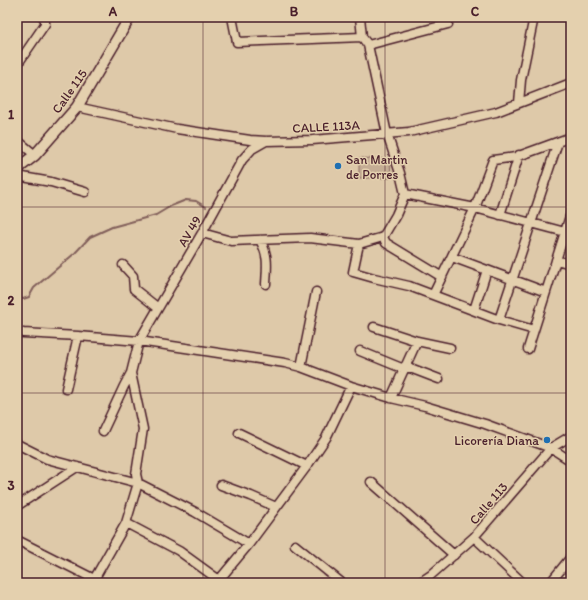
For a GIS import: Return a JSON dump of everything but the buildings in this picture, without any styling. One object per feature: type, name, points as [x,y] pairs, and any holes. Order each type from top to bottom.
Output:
[{"type":"main road","name":"Calle 115","points":[[17,169],[35,155],[77,106],[133,17]]},
{"type":"street","points":[[17,65],[45,24],[44,17]]},
{"type":"street","points":[[232,17],[237,42],[362,37]]},
{"type":"street","points":[[202,233],[231,241],[310,238],[359,244],[383,237],[396,215],[405,194],[400,173],[387,134],[368,45],[362,37],[360,17]]},
{"type":"street","points":[[519,103],[521,80],[534,17]]},
{"type":"street","points":[[368,45],[448,24]]},
{"type":"street","name":"CALLE 113A","points":[[77,106],[177,129],[250,140],[312,140],[409,132],[496,112],[571,83]]},
{"type":"street","points":[[433,295],[475,208],[493,160],[519,156],[571,137]]},
{"type":"street","points":[[17,140],[35,155]]},
{"type":"street","name":"AV 49","points":[[131,372],[139,341],[202,233],[242,160],[252,148],[266,141]]},
{"type":"street","points":[[500,320],[558,142]]},
{"type":"street","points":[[500,215],[519,156]]},
{"type":"street","points":[[17,176],[51,182],[85,192]]},
{"type":"street","points":[[405,194],[475,208],[532,223],[567,230]]},
{"type":"street","points":[[528,349],[567,230],[571,213]]},
{"type":"street","points":[[383,237],[386,243],[442,277]]},
{"type":"street","points":[[260,240],[265,249],[267,265],[266,284]]},
{"type":"street","points":[[359,244],[353,272],[409,286],[500,320],[534,330]]},
{"type":"street","points":[[452,257],[546,292]]},
{"type":"street","points":[[556,260],[571,264]]},
{"type":"street","points":[[123,265],[133,276],[134,289],[158,308]]},
{"type":"street","points":[[474,310],[487,270]]},
{"type":"street","points":[[301,367],[316,292]]},
{"type":"street","points":[[374,327],[417,341],[450,348]]},
{"type":"street","points":[[17,331],[23,333],[139,341],[285,363],[301,367],[351,386],[390,398],[425,406],[485,424],[551,448],[571,462]]},
{"type":"street","points":[[66,389],[78,336]]},
{"type":"street","points":[[390,398],[417,341]]},
{"type":"street","points":[[360,351],[439,379]]},
{"type":"street","points":[[103,431],[131,372]]},
{"type":"street","points":[[93,581],[126,524],[138,483],[136,474],[143,429],[131,372]]},
{"type":"street","points":[[126,524],[179,551],[220,582],[308,466],[326,438],[351,386]]},
{"type":"street","points":[[239,433],[308,466]]},
{"type":"street","name":"Calle 113","points":[[419,583],[431,575],[474,537],[551,448],[571,436]]},
{"type":"street","points":[[17,444],[47,459],[138,483],[195,512],[249,544]]},
{"type":"street","points":[[17,506],[77,467]]},
{"type":"street","points":[[371,482],[454,555]]},
{"type":"street","points":[[221,485],[252,496],[276,507]]},
{"type":"street","points":[[474,537],[523,583]]},
{"type":"street","points":[[17,540],[93,581],[102,583]]},
{"type":"street","points":[[295,545],[342,583]]},
{"type":"street","points":[[550,583],[571,557]]},
{"type":"shaded area","points":[[359,158],[390,159],[391,178],[359,178]]},
{"type":"waterway","points":[[17,297],[23,299],[29,297],[34,288],[75,253],[90,237],[112,227],[156,215],[171,206],[186,200],[196,201],[206,207]]},
{"type":"place","name":"San Martin de Porres","points":[[338,166]]},
{"type":"place","name":"Licorería Diana","points":[[547,440]]}]
